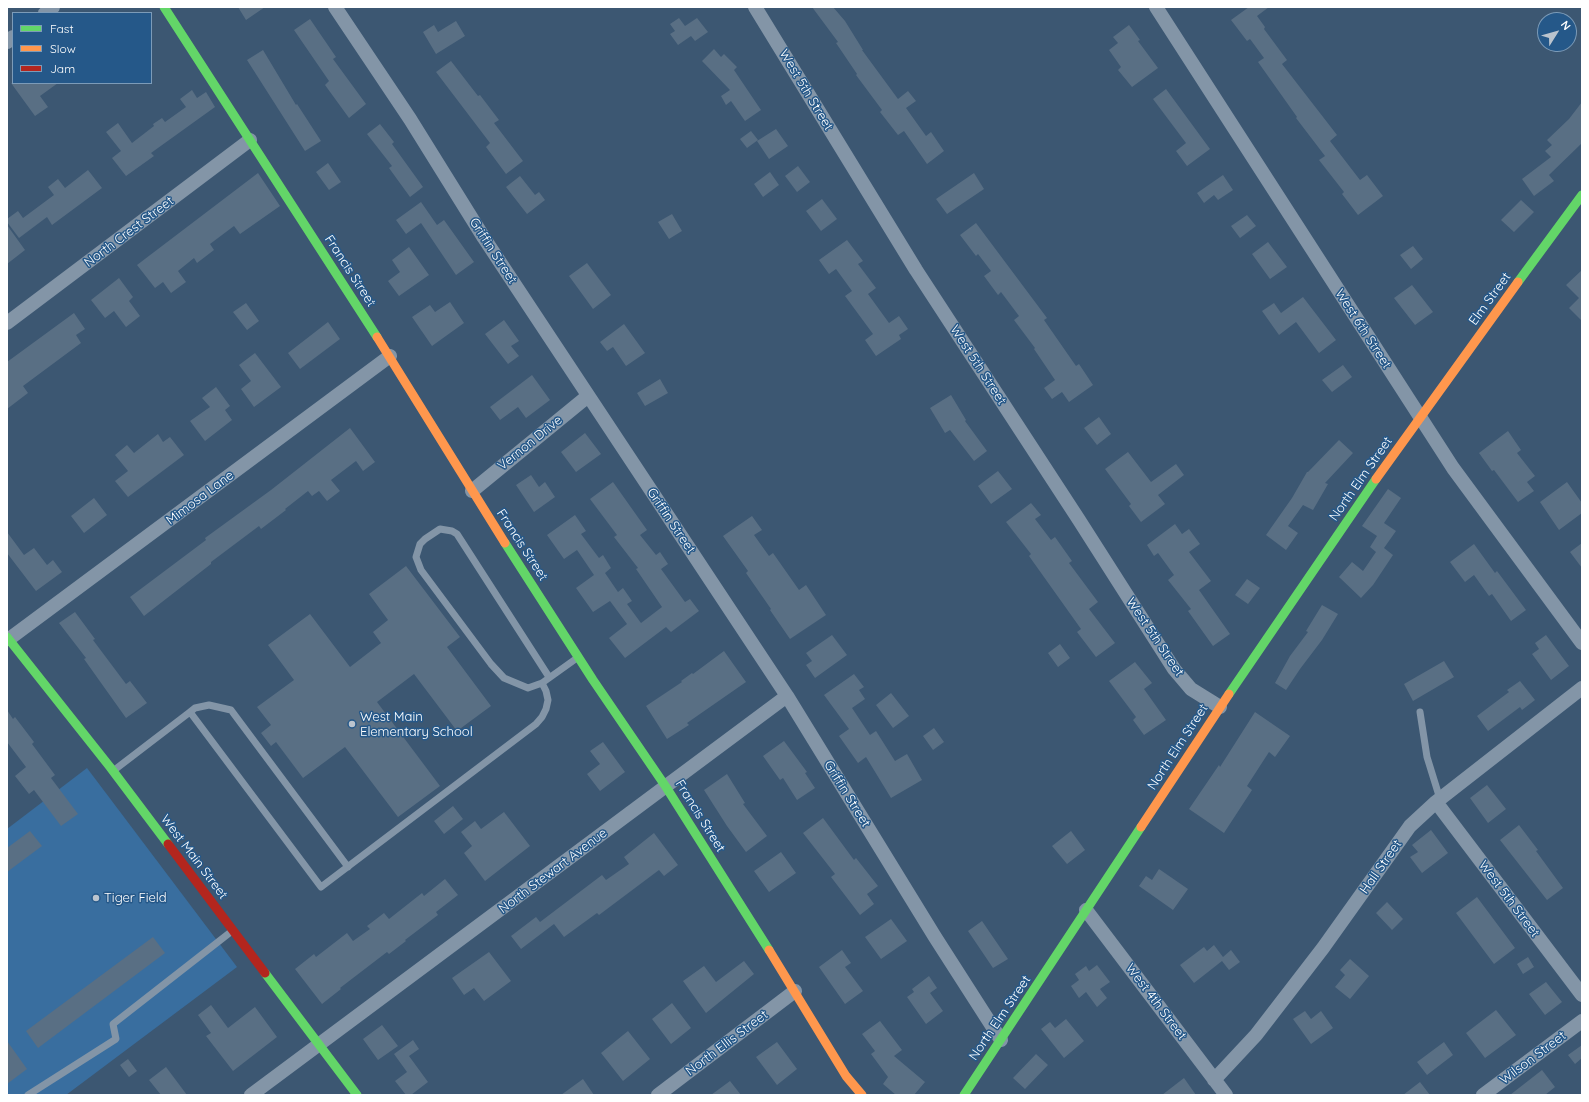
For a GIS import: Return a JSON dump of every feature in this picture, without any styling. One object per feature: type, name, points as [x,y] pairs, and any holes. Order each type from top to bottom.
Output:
[{"type":"street","name":"Francis Street","points":[[164,7],[390,356],[472,491],[578,657],[666,787],[795,991],[846,1076],[862,1095]]},
{"type":"street","name":"Griffin Street","points":[[335,7],[410,118],[484,238],[786,696],[935,937],[1001,1040]]},
{"type":"street","name":"West 5th Street","points":[[755,7],[916,270],[1080,520],[1174,669],[1191,689],[1220,707]]},
{"type":"street","name":"West 6th Street","points":[[1156,7],[1453,468],[1582,643]]},
{"type":"street","name":"North Crest Street","points":[[7,323],[250,140]]},
{"type":"street","name":"Elm Street","points":[[1420,418],[1582,195]]},
{"type":"street","name":"Mimosa Lane","points":[[8,638],[390,356]]},
{"type":"street","name":"Vernon Drive","points":[[472,491],[588,396]]},
{"type":"street","name":"North Elm Street","points":[[964,1095],[1220,707],[1379,474],[1420,418]]},
{"type":"street","name":"West Main Street","points":[[8,638],[113,771],[356,1095]]},
{"type":"street","name":"Hall Street","points":[[1214,1080],[1256,1035],[1324,948],[1410,826],[1438,801],[1582,688]]},
{"type":"street","name":"North Stewart Avenue","points":[[251,1095],[666,787],[786,696]]},
{"type":"street","name":"West 5th Street","points":[[1438,801],[1582,995]]},
{"type":"street","name":"West 4th Street","points":[[1086,910],[1226,1095]]},
{"type":"street","name":"North Ellis Street","points":[[658,1095],[795,991]]},
{"type":"street","name":"Wilson Street","points":[[1483,1095],[1582,1021]]},
{"type":"lane","points":[[550,677],[457,534],[446,529],[440,529],[420,544],[417,550],[418,564],[421,570],[490,664],[504,678],[528,688],[542,683],[578,657]]},
{"type":"lane","points":[[190,712],[321,887],[536,724],[542,717],[548,700],[542,683]]},
{"type":"lane","points":[[113,771],[195,708],[209,705],[231,710],[348,867]]},
{"type":"lane","points":[[1420,712],[1427,757],[1438,801]]},
{"type":"lane","points":[[28,1095],[116,1039],[113,1024],[233,930]]},
{"type":"shaded area","name":"Tiger Field","points":[[87,768],[237,967],[66,1095],[7,1095],[7,829]]},
{"type":"building","points":[[238,7],[265,7],[246,20]]},
{"type":"building","points":[[812,7],[833,7],[845,21],[862,50],[898,99],[908,91],[916,101],[906,108],[926,136],[931,132],[944,151],[927,164],[904,131],[898,135],[880,112],[882,110],[856,75],[857,74],[836,43],[838,42]]},
{"type":"building","points":[[1249,7],[1269,7],[1257,16],[1265,27],[1264,29],[1287,60],[1282,64],[1337,135],[1330,141],[1360,180],[1367,175],[1383,196],[1358,215],[1342,194],[1344,192],[1319,160],[1325,156],[1296,118],[1297,117],[1258,62],[1264,58],[1250,39],[1247,41],[1231,20]]},
{"type":"building","points":[[679,18],[685,26],[697,18],[708,32],[695,41],[691,36],[678,45],[670,34],[675,31],[670,24]]},
{"type":"building","points":[[310,19],[336,57],[333,59],[366,104],[349,118],[325,85],[329,81],[294,30]]},
{"type":"building","points":[[456,21],[465,36],[436,54],[423,32],[434,25],[438,32]]},
{"type":"building","points":[[1129,25],[1140,40],[1138,41],[1158,68],[1132,87],[1118,70],[1121,67],[1109,50],[1118,43],[1113,37]]},
{"type":"building","points":[[714,49],[721,57],[724,54],[737,67],[734,70],[761,110],[745,121],[731,101],[726,105],[721,96],[730,90],[702,61]]},
{"type":"building","points":[[263,50],[296,105],[297,104],[321,141],[305,151],[247,60]]},
{"type":"building","points":[[451,61],[499,120],[494,123],[523,161],[506,174],[486,147],[490,143],[436,72]]},
{"type":"building","points":[[11,83],[57,84],[40,96],[48,107],[35,116]]},
{"type":"building","points":[[1166,89],[1210,149],[1187,166],[1176,151],[1186,143],[1153,99]]},
{"type":"building","points":[[192,90],[197,98],[206,92],[215,107],[151,153],[154,156],[126,176],[112,158],[121,151],[106,132],[118,123],[132,143],[162,118],[165,122],[186,107],[180,99]]},
{"type":"building","points":[[1582,102],[1582,143],[1549,175],[1554,181],[1534,196],[1522,179],[1551,157],[1545,151],[1552,145],[1547,140],[1569,119]]},
{"type":"building","points":[[380,124],[394,142],[392,144],[423,187],[410,197],[389,168],[392,166],[367,134]]},
{"type":"building","points":[[776,129],[788,146],[769,159],[757,141]]},
{"type":"building","points":[[751,131],[758,140],[747,148],[740,139]]},
{"type":"building","points":[[328,163],[341,182],[329,190],[316,172]]},
{"type":"building","points":[[798,166],[810,182],[797,192],[785,176]]},
{"type":"building","points":[[88,170],[102,188],[52,225],[47,217],[19,238],[7,222],[7,219],[18,211],[23,218],[54,195],[48,187],[58,179],[65,188]]},
{"type":"building","points":[[770,172],[779,185],[763,197],[754,184]]},
{"type":"building","points":[[258,173],[280,206],[240,234],[234,226],[210,244],[214,250],[197,263],[194,258],[178,271],[186,282],[171,293],[163,282],[155,288],[137,265]]},
{"type":"building","points":[[974,173],[984,189],[947,214],[936,199]]},
{"type":"building","points":[[1223,175],[1233,190],[1218,200],[1214,195],[1204,203],[1197,193]]},
{"type":"building","points":[[520,176],[535,195],[539,192],[545,200],[527,214],[506,187]]},
{"type":"building","points":[[822,199],[837,219],[821,231],[806,211]]},
{"type":"building","points":[[1521,200],[1534,212],[1514,232],[1501,220]]},
{"type":"building","points":[[421,202],[437,225],[444,220],[474,262],[456,275],[421,223],[406,234],[396,220]]},
{"type":"building","points":[[672,214],[682,231],[669,239],[658,222]]},
{"type":"building","points":[[1247,215],[1256,226],[1240,238],[1231,226]]},
{"type":"building","points":[[976,223],[1047,318],[1044,320],[1076,366],[1079,364],[1093,385],[1069,402],[1062,392],[1052,399],[1044,388],[1055,380],[1034,349],[1035,348],[1014,320],[1019,316],[1001,292],[998,295],[984,276],[991,271],[978,254],[976,256],[960,235]]},
{"type":"building","points":[[7,225],[25,250],[7,264]]},
{"type":"building","points":[[847,240],[863,261],[858,264],[876,288],[868,294],[889,323],[899,316],[908,329],[899,335],[901,339],[876,356],[865,340],[873,334],[845,296],[852,291],[836,269],[829,274],[819,260]]},
{"type":"building","points":[[1268,242],[1287,267],[1270,279],[1252,254]]},
{"type":"building","points":[[1413,246],[1423,259],[1411,269],[1400,255]]},
{"type":"building","points":[[409,247],[429,275],[399,296],[388,281],[400,272],[392,260]]},
{"type":"building","points":[[587,263],[611,295],[593,309],[569,276]]},
{"type":"building","points":[[1582,270],[1582,321],[1569,308],[1579,298],[1566,285]]},
{"type":"building","points":[[119,278],[133,297],[129,301],[140,316],[126,327],[114,311],[105,318],[91,300]]},
{"type":"building","points":[[1412,285],[1433,312],[1415,325],[1394,298]]},
{"type":"building","points":[[1303,297],[1336,340],[1319,353],[1296,322],[1279,335],[1262,311],[1274,303],[1281,313]]},
{"type":"building","points":[[450,302],[464,323],[432,346],[412,317],[430,305],[435,312]]},
{"type":"building","points":[[246,303],[259,321],[247,330],[233,312]]},
{"type":"building","points":[[74,313],[85,329],[76,335],[81,343],[23,386],[28,393],[7,409],[7,362]]},
{"type":"building","points":[[504,320],[519,341],[511,346],[519,356],[508,364],[485,334]]},
{"type":"building","points":[[328,322],[340,339],[300,369],[288,353]]},
{"type":"building","points":[[624,324],[645,353],[626,366],[613,347],[607,351],[600,342]]},
{"type":"building","points":[[255,353],[281,387],[254,407],[241,389],[251,381],[239,365]]},
{"type":"building","points":[[1343,365],[1352,377],[1332,392],[1322,380]]},
{"type":"building","points":[[532,375],[550,400],[526,418],[518,407],[500,420],[490,407]]},
{"type":"building","points":[[660,379],[668,393],[645,406],[637,393]]},
{"type":"building","points":[[216,387],[230,406],[225,410],[232,420],[205,441],[190,421],[210,407],[202,398]]},
{"type":"building","points":[[951,395],[966,420],[965,421],[987,451],[974,461],[950,430],[945,433],[930,408]]},
{"type":"building","points":[[1099,417],[1111,434],[1097,445],[1084,428]]},
{"type":"building","points":[[350,428],[375,462],[363,471],[356,461],[331,480],[340,491],[327,501],[319,491],[312,496],[308,491],[261,529],[259,526],[211,562],[211,564],[144,616],[130,597]]},
{"type":"building","points":[[1508,431],[1521,450],[1517,453],[1535,476],[1527,482],[1534,491],[1518,502],[1479,453]]},
{"type":"building","points":[[585,433],[601,454],[576,472],[561,452]]},
{"type":"building","points":[[158,434],[163,442],[170,437],[184,455],[128,497],[115,481],[128,471],[115,455],[127,445],[134,453]]},
{"type":"building","points":[[1339,440],[1353,453],[1325,483],[1328,484],[1313,510],[1303,505],[1288,526],[1298,533],[1286,550],[1266,535],[1292,498],[1307,472]]},
{"type":"building","points":[[1128,452],[1151,482],[1176,464],[1184,475],[1158,495],[1165,504],[1141,522],[1129,506],[1131,504],[1105,469]]},
{"type":"building","points":[[998,471],[1012,489],[991,504],[978,486]]},
{"type":"building","points":[[531,475],[539,487],[545,482],[555,497],[534,512],[516,485]]},
{"type":"building","points":[[613,482],[647,530],[640,535],[656,555],[660,552],[668,564],[661,569],[685,602],[690,599],[699,611],[671,632],[666,627],[625,658],[609,638],[627,624],[610,601],[593,612],[576,588],[594,575],[577,550],[564,559],[547,535],[575,515],[586,531],[581,534],[599,558],[603,555],[611,568],[605,573],[618,592],[623,588],[632,601],[627,604],[641,623],[662,607],[636,569],[638,568],[614,537],[617,535],[590,499]]},
{"type":"building","points":[[1567,482],[1582,503],[1582,513],[1559,530],[1540,502]]},
{"type":"building","points":[[1388,489],[1401,498],[1384,523],[1396,531],[1384,548],[1393,555],[1373,585],[1361,598],[1339,577],[1352,562],[1363,571],[1376,552],[1370,547],[1377,536],[1362,526]]},
{"type":"building","points":[[94,498],[107,515],[84,533],[71,516]]},
{"type":"building","points":[[1031,503],[1041,515],[1035,519],[1051,540],[1055,537],[1072,561],[1069,563],[1098,602],[1089,609],[1115,643],[1096,657],[1077,632],[1081,629],[1029,556],[1031,554],[1006,522]]},
{"type":"building","points":[[752,516],[762,530],[754,535],[769,556],[773,553],[799,590],[806,585],[826,615],[790,639],[746,573],[748,571],[723,536]]},
{"type":"building","points":[[1175,524],[1182,534],[1189,529],[1200,544],[1189,552],[1211,581],[1199,590],[1230,634],[1213,646],[1188,611],[1191,609],[1168,580],[1174,575],[1158,553],[1154,556],[1147,545]]},
{"type":"building","points":[[7,532],[24,555],[34,548],[47,565],[53,560],[62,572],[36,591],[7,553]]},
{"type":"building","points":[[1582,543],[1582,568],[1570,552]]},
{"type":"building","points":[[1474,544],[1495,573],[1497,571],[1526,610],[1511,621],[1492,594],[1489,596],[1474,575],[1465,582],[1450,562]]},
{"type":"building","points":[[406,566],[460,637],[447,647],[491,706],[457,731],[414,674],[377,702],[440,786],[398,817],[345,747],[303,778],[276,742],[271,746],[261,733],[271,725],[257,707],[294,680],[268,645],[310,614],[350,667],[381,643],[373,632],[388,620],[369,594]]},
{"type":"building","points":[[1247,579],[1260,588],[1248,604],[1235,595]]},
{"type":"building","points":[[1322,605],[1338,614],[1322,640],[1286,690],[1275,683],[1290,656],[1308,632],[1306,631]]},
{"type":"building","points":[[75,612],[95,639],[93,640],[126,684],[130,681],[147,703],[126,718],[84,659],[86,658],[59,623]]},
{"type":"building","points":[[832,635],[847,655],[815,678],[806,665],[812,661],[806,653]]},
{"type":"building","points":[[1546,635],[1569,666],[1551,680],[1532,654],[1539,649],[1535,643]]},
{"type":"building","points":[[1060,644],[1070,658],[1058,667],[1048,653]]},
{"type":"building","points":[[724,651],[746,682],[687,723],[689,725],[667,739],[646,706]]},
{"type":"building","points":[[1444,661],[1454,677],[1413,701],[1404,684]]},
{"type":"building","points":[[1135,662],[1152,683],[1144,689],[1166,720],[1144,735],[1133,720],[1136,717],[1109,681]]},
{"type":"building","points":[[854,674],[864,687],[859,690],[865,699],[852,708],[870,735],[876,731],[895,761],[907,754],[922,780],[891,798],[866,757],[858,763],[839,736],[849,729],[824,695]]},
{"type":"building","points":[[1520,681],[1535,700],[1522,710],[1520,707],[1488,731],[1477,716],[1509,692],[1507,690]]},
{"type":"building","points":[[891,693],[909,716],[893,728],[876,705]]},
{"type":"building","points":[[7,710],[13,719],[15,717],[34,742],[32,744],[55,775],[51,778],[78,814],[61,826],[34,790],[29,794],[15,776],[26,767],[7,742]]},
{"type":"building","points":[[1255,712],[1290,736],[1275,757],[1269,752],[1247,786],[1252,790],[1224,833],[1189,809],[1219,765],[1220,767]]},
{"type":"building","points":[[934,728],[944,742],[933,750],[923,736]]},
{"type":"building","points":[[784,741],[807,772],[805,773],[815,788],[797,800],[783,778],[780,780],[763,756]]},
{"type":"building","points":[[603,742],[625,772],[600,791],[587,774],[600,764],[590,751]]},
{"type":"building","points":[[727,774],[745,803],[743,804],[767,836],[746,852],[704,790]]},
{"type":"building","points":[[1487,785],[1506,809],[1488,823],[1470,798]]},
{"type":"building","points":[[453,806],[463,819],[444,834],[434,821]]},
{"type":"building","points":[[504,812],[530,846],[485,881],[464,853],[472,846],[461,832],[475,821],[481,829]]},
{"type":"building","points":[[823,818],[854,860],[856,858],[878,886],[867,894],[874,904],[860,915],[831,877],[835,874],[803,833]]},
{"type":"building","points":[[1519,825],[1538,850],[1536,851],[1563,888],[1547,900],[1500,840]]},
{"type":"building","points":[[1431,830],[1448,853],[1422,873],[1410,857],[1418,852],[1412,845]]},
{"type":"building","points":[[30,831],[42,846],[7,872],[7,848]]},
{"type":"building","points":[[1071,831],[1085,850],[1067,864],[1052,846]]},
{"type":"building","points":[[654,833],[678,865],[664,876],[659,870],[599,915],[597,913],[564,937],[554,924],[521,949],[511,936],[536,917],[540,922],[602,875],[606,880],[629,864],[624,857]]},
{"type":"building","points":[[781,852],[796,873],[769,892],[754,871]]},
{"type":"building","points":[[1159,869],[1188,889],[1173,910],[1139,886],[1146,876],[1152,880]]},
{"type":"building","points":[[445,879],[458,895],[436,912],[438,915],[405,940],[406,941],[389,954],[387,952],[340,988],[341,989],[322,1004],[295,969],[314,954],[316,957],[347,933],[353,941],[370,929],[367,926],[384,913],[389,919],[422,893],[424,896]]},
{"type":"building","points":[[1477,897],[1515,948],[1494,964],[1456,913]]},
{"type":"building","points":[[1387,902],[1403,919],[1392,930],[1376,913]]},
{"type":"building","points":[[891,919],[907,941],[881,959],[865,937]]},
{"type":"building","points":[[982,921],[1008,959],[993,968],[968,931]]},
{"type":"building","points":[[153,937],[165,953],[38,1048],[26,1031]]},
{"type":"building","points":[[1214,945],[1223,957],[1231,950],[1240,962],[1229,970],[1222,961],[1194,983],[1180,965],[1204,947],[1207,951]]},
{"type":"building","points":[[842,950],[851,963],[845,967],[863,991],[845,1004],[819,967]]},
{"type":"building","points":[[489,952],[511,981],[484,1001],[474,988],[464,995],[452,978]]},
{"type":"building","points":[[1528,957],[1534,967],[1523,974],[1517,964]]},
{"type":"building","points":[[1350,959],[1369,976],[1350,999],[1335,987],[1345,975],[1340,970]]},
{"type":"building","points":[[744,961],[754,974],[706,1013],[683,981],[704,966],[716,982]]},
{"type":"building","points":[[1097,965],[1110,982],[1100,989],[1107,998],[1097,1007],[1086,992],[1079,998],[1071,986],[1079,980],[1075,974],[1086,966],[1089,971]]},
{"type":"building","points":[[929,976],[937,988],[930,993],[943,1011],[926,1024],[907,997],[914,992],[912,989]]},
{"type":"building","points":[[1546,982],[1562,1002],[1545,1015],[1529,994]]},
{"type":"building","points":[[672,1003],[691,1028],[671,1044],[652,1019]]},
{"type":"building","points":[[211,1005],[228,1028],[255,1007],[277,1037],[233,1071],[206,1036],[211,1033],[198,1015]]},
{"type":"building","points":[[1496,1010],[1516,1035],[1485,1058],[1466,1033]]},
{"type":"building","points":[[1305,1011],[1311,1019],[1321,1011],[1333,1028],[1311,1044],[1293,1019]]},
{"type":"building","points":[[1066,1019],[1084,1041],[1064,1058],[1041,1029],[1050,1022],[1055,1028]]},
{"type":"building","points":[[880,1021],[902,1050],[894,1056],[925,1082],[914,1095],[896,1095],[883,1084],[888,1077],[871,1054],[875,1051],[862,1034]]},
{"type":"building","points":[[382,1025],[398,1046],[378,1060],[363,1039]]},
{"type":"building","points":[[628,1031],[650,1059],[623,1081],[601,1053]]},
{"type":"building","points":[[413,1040],[419,1049],[409,1056],[428,1082],[411,1095],[406,1095],[395,1081],[407,1072],[394,1054]]},
{"type":"building","points":[[7,1041],[27,1069],[7,1084]]},
{"type":"building","points":[[777,1042],[797,1069],[777,1085],[756,1057]]},
{"type":"building","points":[[1444,1042],[1453,1055],[1427,1075],[1417,1062]]},
{"type":"building","points":[[1582,1045],[1582,1058],[1575,1064],[1568,1055]]},
{"type":"building","points":[[1036,1054],[1048,1065],[1025,1089],[1013,1078]]},
{"type":"building","points":[[128,1059],[137,1071],[129,1077],[120,1065]]},
{"type":"building","points":[[166,1067],[187,1095],[161,1095],[149,1080]]},
{"type":"building","points":[[1542,1070],[1555,1087],[1545,1095],[1510,1095]]},
{"type":"building","points":[[1184,1078],[1196,1095],[1162,1095]]},
{"type":"building","points":[[583,1079],[594,1095],[561,1095]]},
{"type":"building","points":[[730,1081],[741,1095],[711,1095]]},
{"type":"building","points":[[1420,1082],[1430,1095],[1403,1095]]},
{"type":"traffic: fast","points":[[164,7],[377,337]]},
{"type":"traffic: fast","points":[[1518,282],[1582,195]]},
{"type":"traffic: fast","points":[[1229,694],[1376,479]]},
{"type":"traffic: fast","points":[[505,543],[593,680],[666,787],[769,950]]},
{"type":"traffic: fast","points":[[7,637],[110,767],[168,844]]},
{"type":"traffic: fast","points":[[964,1095],[1141,827]]},
{"type":"traffic: fast","points":[[265,973],[357,1095]]},
{"type":"traffic: slow","points":[[1376,479],[1518,282]]},
{"type":"traffic: slow","points":[[377,337],[505,543]]},
{"type":"traffic: slow","points":[[1141,827],[1229,694]]},
{"type":"traffic: slow","points":[[769,950],[846,1076],[862,1095]]},
{"type":"traffic: jam","points":[[168,844],[265,973]]},
{"type":"place","name":"West Main Elementary School","points":[[352,724]]},
{"type":"place","name":"Tiger Field","points":[[96,898]]}]
